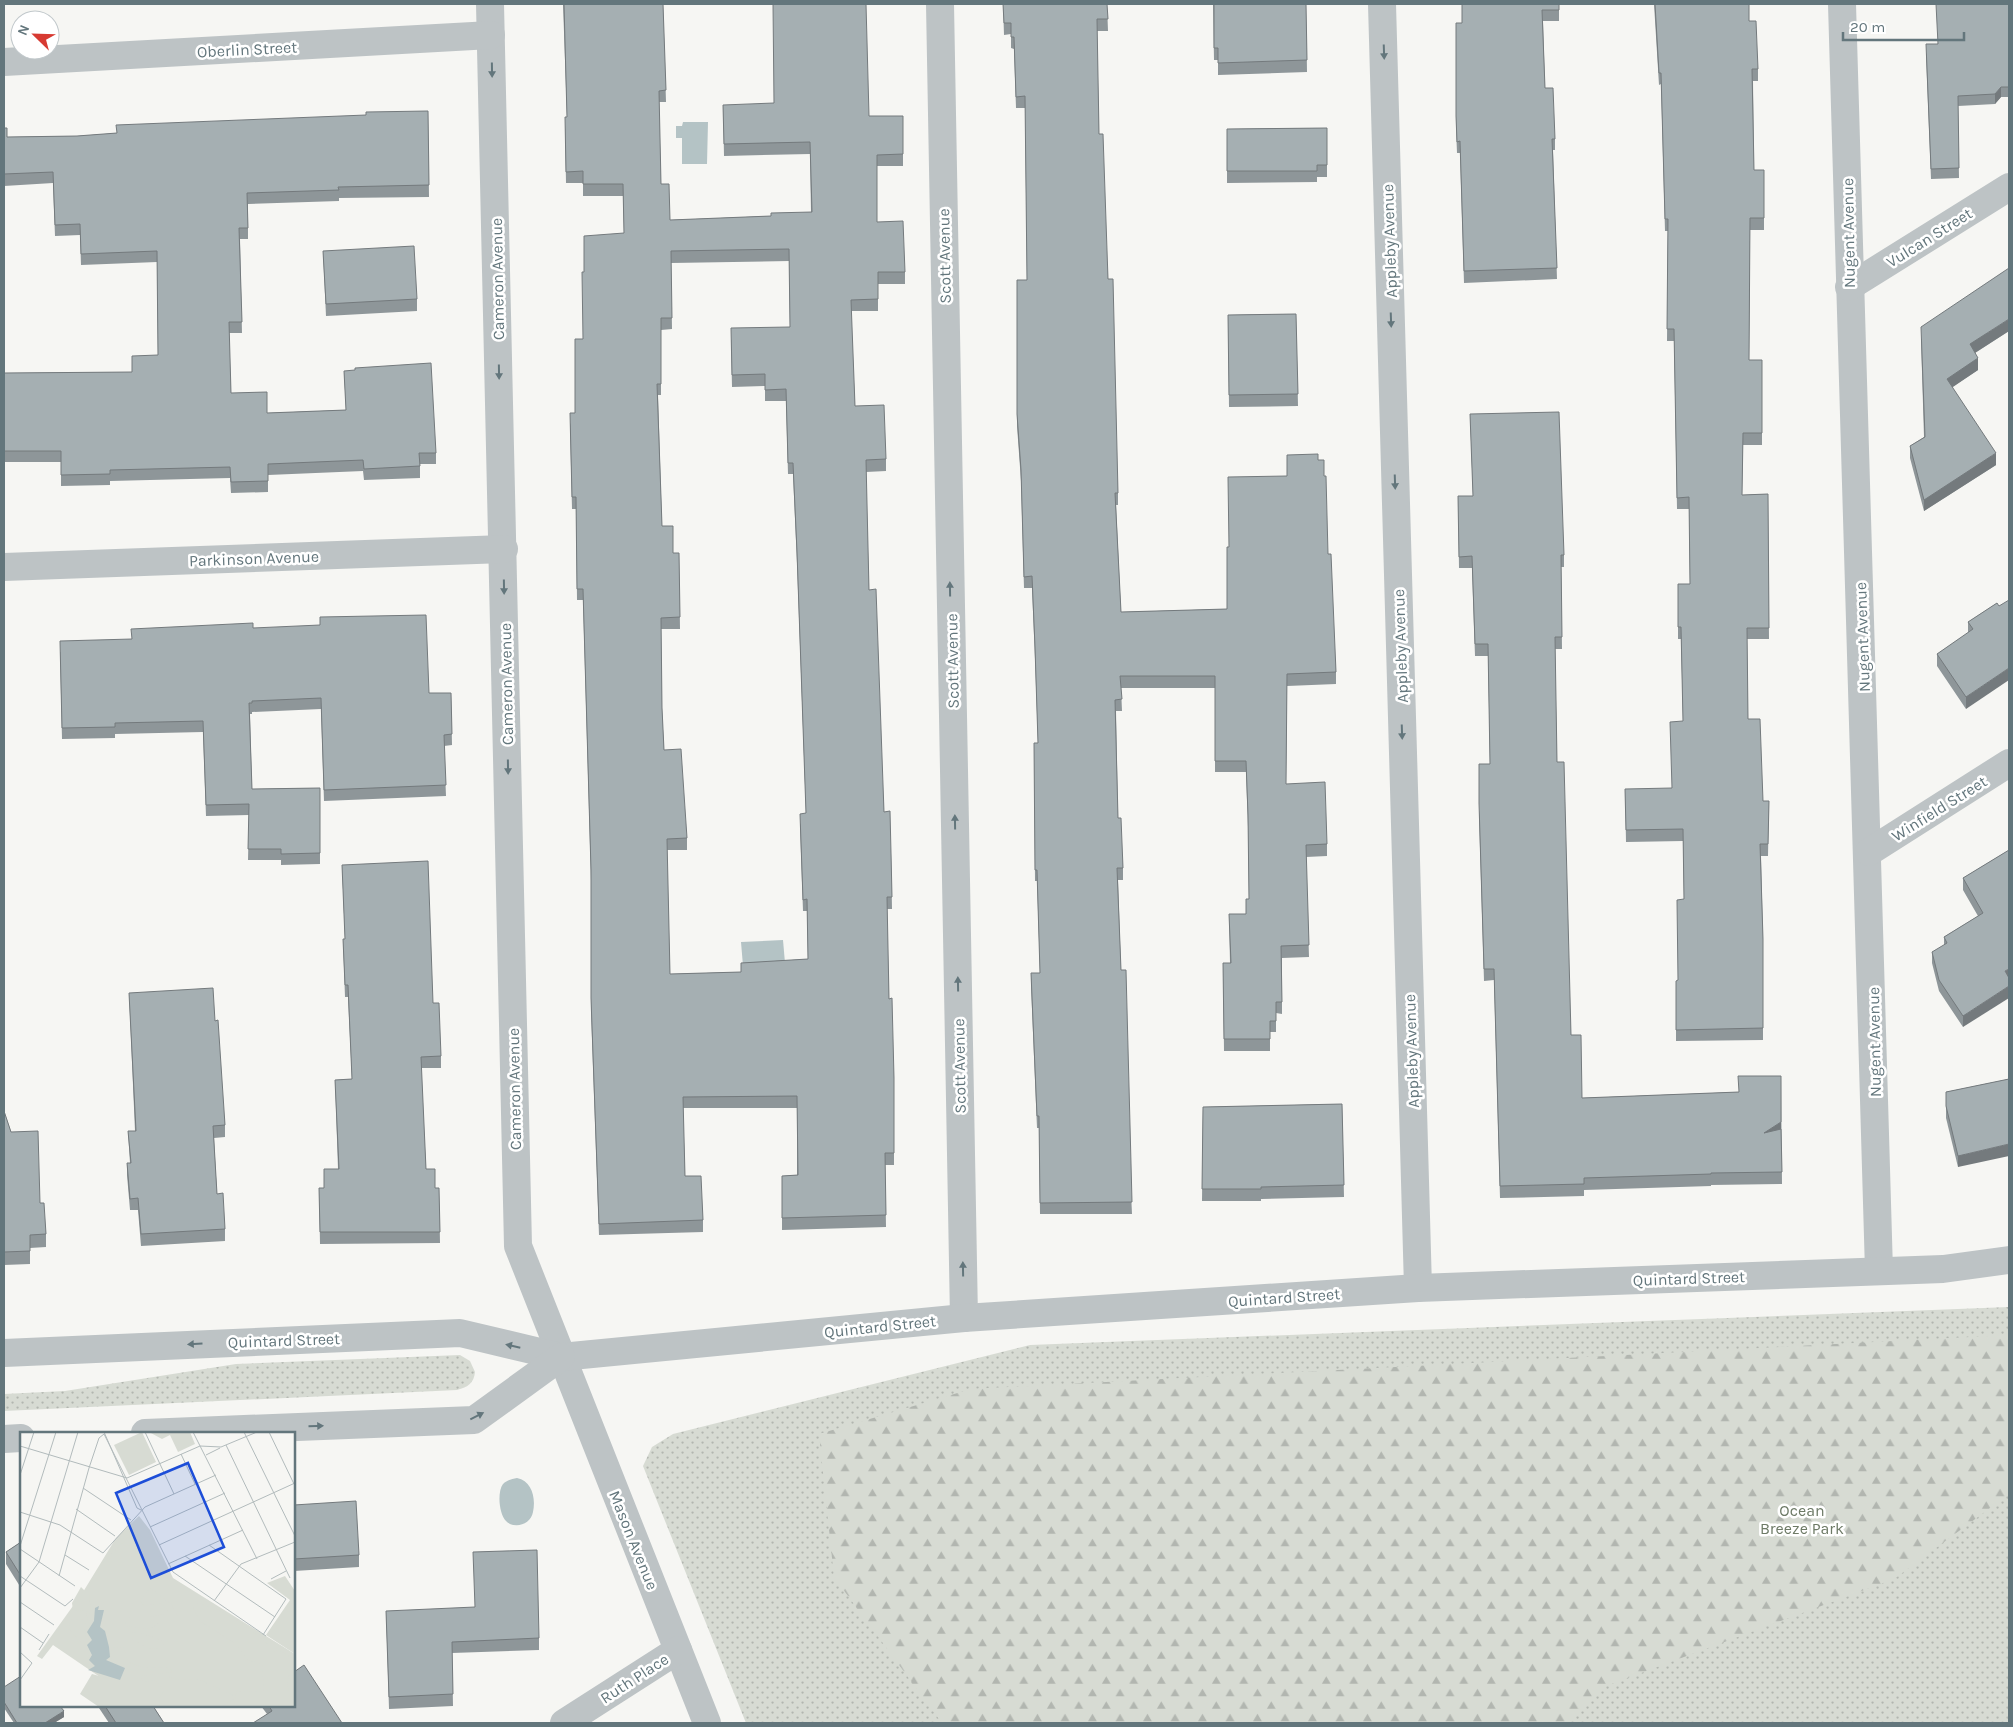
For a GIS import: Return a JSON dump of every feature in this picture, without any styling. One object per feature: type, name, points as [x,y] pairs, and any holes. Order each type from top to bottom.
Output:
[{"type":"street","name":"Cameron Avenue","points":[[490,4],[504,549],[518,1246],[561,1357]]},
{"type":"street","name":"Scott Avenue","points":[[940,4],[964,1318]]},
{"type":"street","name":"Appleby Avenue","points":[[1382,4],[1418,1288]]},
{"type":"street","name":"Nugent Avenue","points":[[1842,4],[1869,852],[1879,1271]]},
{"type":"street","name":"Oberlin Street","points":[[4,62],[491,35]]},
{"type":"street","name":"Vulcan Street","points":[[1850,287],[2009,187]]},
{"type":"street","name":"Parkinson Avenue","points":[[4,567],[504,549]]},
{"type":"street","name":"Winfield Street","points":[[1869,852],[2009,763]]},
{"type":"street","name":"Quintard Street","points":[[4,1353],[460,1333],[561,1357],[964,1318],[1418,1288],[1943,1270],[2009,1260]]},
{"type":"street","points":[[170,1432],[474,1420],[561,1357]]},
{"type":"street","name":"Mason Avenue","points":[[561,1357],[706,1723]]},
{"type":"street","points":[[4,1439],[20,1438]]},
{"type":"street","name":"Ruth Place","points":[[564,1723],[678,1650]]},
{"type":"green space","name":"Ocean Breeze Park","points":[[2009,1307],[2009,1723],[746,1723],[643,1466],[652,1447],[673,1434],[1030,1345]]},
{"type":"green space","name":"Ocean Breeze Park","points":[[2009,1335],[2009,1494],[1894,1579],[1606,1686],[1567,1723],[942,1723],[834,1577],[819,1434],[971,1389]]},
{"type":"green space","points":[[460,1355],[470,1361],[475,1372],[470,1384],[457,1390],[4,1411],[4,1394],[65,1391],[236,1364]]},
{"type":"shaded area","points":[[683,122],[708,122],[707,164],[682,164],[682,138],[676,138],[676,126],[682,126]]},
{"type":"shaded area","points":[[783,940],[785,963],[743,966],[741,942]]},
{"type":"shaded area","points":[[517,1478],[529,1486],[534,1501],[532,1516],[529,1520],[522,1524],[514,1525],[504,1518],[500,1508],[499,1497],[503,1484]]},
{"type":"building","points":[[564,4],[663,4],[666,90],[659,91],[661,184],[669,184],[670,220],[771,216],[771,213],[812,212],[810,142],[724,144],[723,105],[774,103],[773,4],[866,4],[869,116],[903,116],[903,154],[877,155],[877,222],[903,221],[905,272],[878,272],[878,299],[851,300],[855,406],[884,405],[886,459],[866,460],[869,590],[876,589],[884,812],[890,811],[892,897],[887,897],[889,999],[892,998],[894,1153],[885,1153],[886,1215],[782,1218],[782,1176],[798,1175],[797,1096],[683,1097],[685,1176],[701,1176],[703,1220],[599,1224],[591,998],[591,870],[583,589],[577,589],[576,497],[572,497],[570,413],[575,413],[575,339],[583,339],[582,272],[584,272],[584,236],[624,233],[623,184],[583,184],[583,171],[566,172],[565,117],[567,117]],"holes":[[[789,249],[790,327],[731,328],[732,375],[765,374],[765,390],[786,389],[788,463],[793,463],[797,552],[806,813],[800,814],[803,900],[807,899],[808,959],[741,963],[741,972],[670,974],[667,839],[687,838],[681,749],[664,750],[662,708],[661,618],[680,617],[679,553],[673,553],[673,526],[662,526],[657,384],[661,384],[661,318],[672,318],[671,251]]]},
{"type":"building","points":[[1003,4],[1107,4],[1108,19],[1097,19],[1099,134],[1103,134],[1108,279],[1113,279],[1118,493],[1115,493],[1121,612],[1227,609],[1227,547],[1229,547],[1228,477],[1287,476],[1287,455],[1318,454],[1318,460],[1324,460],[1324,476],[1326,476],[1328,554],[1331,554],[1336,672],[1287,674],[1286,784],[1325,782],[1327,844],[1306,845],[1309,945],[1281,946],[1282,1002],[1276,1002],[1276,1021],[1270,1021],[1270,1039],[1224,1039],[1223,963],[1231,963],[1229,914],[1246,914],[1246,899],[1249,899],[1248,815],[1246,761],[1215,761],[1215,676],[1120,676],[1122,699],[1115,700],[1118,818],[1121,818],[1123,868],[1117,868],[1121,970],[1126,970],[1132,1202],[1040,1203],[1039,1116],[1037,1116],[1031,973],[1040,973],[1037,870],[1035,870],[1034,743],[1038,743],[1032,576],[1024,577],[1021,470],[1017,414],[1017,280],[1027,280],[1025,96],[1016,97],[1014,37],[1011,37],[1011,23],[1004,23]]},
{"type":"building","points":[[1214,4],[1306,4],[1307,60],[1218,63],[1218,48],[1214,48]]},
{"type":"building","points":[[1462,4],[1559,4],[1559,10],[1542,10],[1545,88],[1553,88],[1555,139],[1552,139],[1557,268],[1464,271],[1460,141],[1457,142],[1456,116],[1456,23],[1462,23]]},
{"type":"building","points":[[1655,4],[1749,4],[1749,21],[1756,21],[1758,69],[1752,69],[1754,170],[1764,170],[1764,218],[1750,218],[1749,360],[1762,360],[1762,433],[1743,433],[1742,495],[1768,494],[1769,628],[1747,628],[1748,719],[1760,719],[1763,801],[1769,801],[1768,844],[1760,844],[1763,1028],[1676,1030],[1676,981],[1678,980],[1677,900],[1684,899],[1683,829],[1626,830],[1625,789],[1672,788],[1670,722],[1683,721],[1681,627],[1678,627],[1678,584],[1690,584],[1689,497],[1677,498],[1674,329],[1667,329],[1668,219],[1665,219],[1661,73],[1659,73]]},
{"type":"building","points":[[1936,4],[2009,4],[2009,87],[2001,87],[1995,94],[1958,96],[1959,168],[1931,169],[1926,44],[1938,44]]},
{"type":"building","points":[[428,111],[429,185],[338,187],[339,190],[247,193],[248,228],[239,228],[242,322],[229,322],[231,393],[267,392],[267,413],[346,410],[344,371],[355,370],[355,368],[431,363],[436,453],[419,453],[420,466],[364,469],[363,460],[268,464],[268,481],[231,482],[230,467],[110,470],[110,474],[61,475],[61,451],[4,451],[4,373],[132,372],[132,356],[158,355],[157,251],[81,254],[80,224],[55,225],[53,172],[4,174],[4,128],[7,128],[7,137],[77,136],[117,133],[116,125],[366,115],[366,112]]},
{"type":"building","points":[[1327,128],[1327,165],[1317,165],[1317,171],[1227,171],[1227,129]]},
{"type":"building","points":[[414,246],[417,299],[326,304],[323,251]]},
{"type":"building","points":[[2009,268],[2009,319],[1970,344],[1978,358],[1947,379],[1996,453],[1924,500],[1910,446],[1925,437],[1921,327]]},
{"type":"building","points":[[1296,314],[1298,394],[1229,395],[1228,315]]},
{"type":"building","points":[[1559,412],[1564,555],[1561,555],[1562,637],[1555,637],[1557,762],[1564,762],[1571,1035],[1581,1035],[1582,1098],[1739,1092],[1738,1076],[1781,1076],[1781,1122],[1764,1133],[1781,1129],[1782,1172],[1584,1178],[1584,1184],[1500,1186],[1494,969],[1484,969],[1479,803],[1479,764],[1490,764],[1488,644],[1475,644],[1472,556],[1459,557],[1458,496],[1473,496],[1470,414]]},
{"type":"building","points":[[2009,600],[2009,668],[1966,697],[1937,654],[1973,629],[1968,622],[1997,603],[1999,606]]},
{"type":"building","points":[[426,615],[429,693],[451,693],[452,734],[444,735],[446,785],[324,790],[321,698],[252,701],[252,703],[249,703],[252,789],[320,788],[320,853],[281,854],[281,849],[248,849],[249,804],[206,805],[203,721],[115,723],[115,727],[62,728],[60,641],[132,639],[131,629],[253,623],[253,628],[320,625],[320,617]]},
{"type":"building","points":[[2009,850],[2009,969],[2005,971],[2009,978],[2009,986],[1963,1016],[1939,980],[1932,952],[1947,943],[1944,937],[1983,913],[1963,878]]},
{"type":"building","points":[[428,861],[433,1003],[439,1003],[441,1056],[421,1057],[426,1169],[435,1169],[435,1188],[439,1188],[440,1232],[320,1232],[319,1188],[324,1188],[324,1169],[339,1169],[335,1080],[352,1079],[348,985],[345,985],[342,865]]},
{"type":"building","points":[[213,988],[215,1021],[218,1020],[225,1125],[213,1126],[217,1194],[223,1193],[225,1229],[141,1234],[138,1198],[130,1199],[127,1163],[131,1163],[128,1131],[136,1131],[129,993]]},
{"type":"building","points":[[2009,1079],[2009,1144],[1958,1156],[1946,1106],[1946,1092]]},
{"type":"building","points":[[1342,1104],[1344,1185],[1261,1187],[1261,1189],[1202,1189],[1203,1107]]},
{"type":"building","points":[[4,1111],[11,1132],[38,1131],[40,1203],[44,1203],[46,1234],[30,1235],[30,1251],[4,1252]]},
{"type":"building","points":[[356,1501],[359,1555],[295,1559],[295,1505]]},
{"type":"building","points":[[20,1543],[20,1574],[6,1552]]},
{"type":"building","points":[[537,1550],[539,1638],[452,1642],[453,1694],[389,1697],[386,1611],[475,1607],[473,1552]]},
{"type":"building","points":[[304,1665],[342,1723],[253,1723],[272,1711],[270,1707],[295,1707],[295,1671]]},
{"type":"building","points":[[20,1677],[20,1707],[61,1707],[64,1711],[45,1723],[17,1723],[4,1702],[4,1687]]},
{"type":"building","points":[[106,1707],[154,1707],[164,1723],[116,1723]]}]
